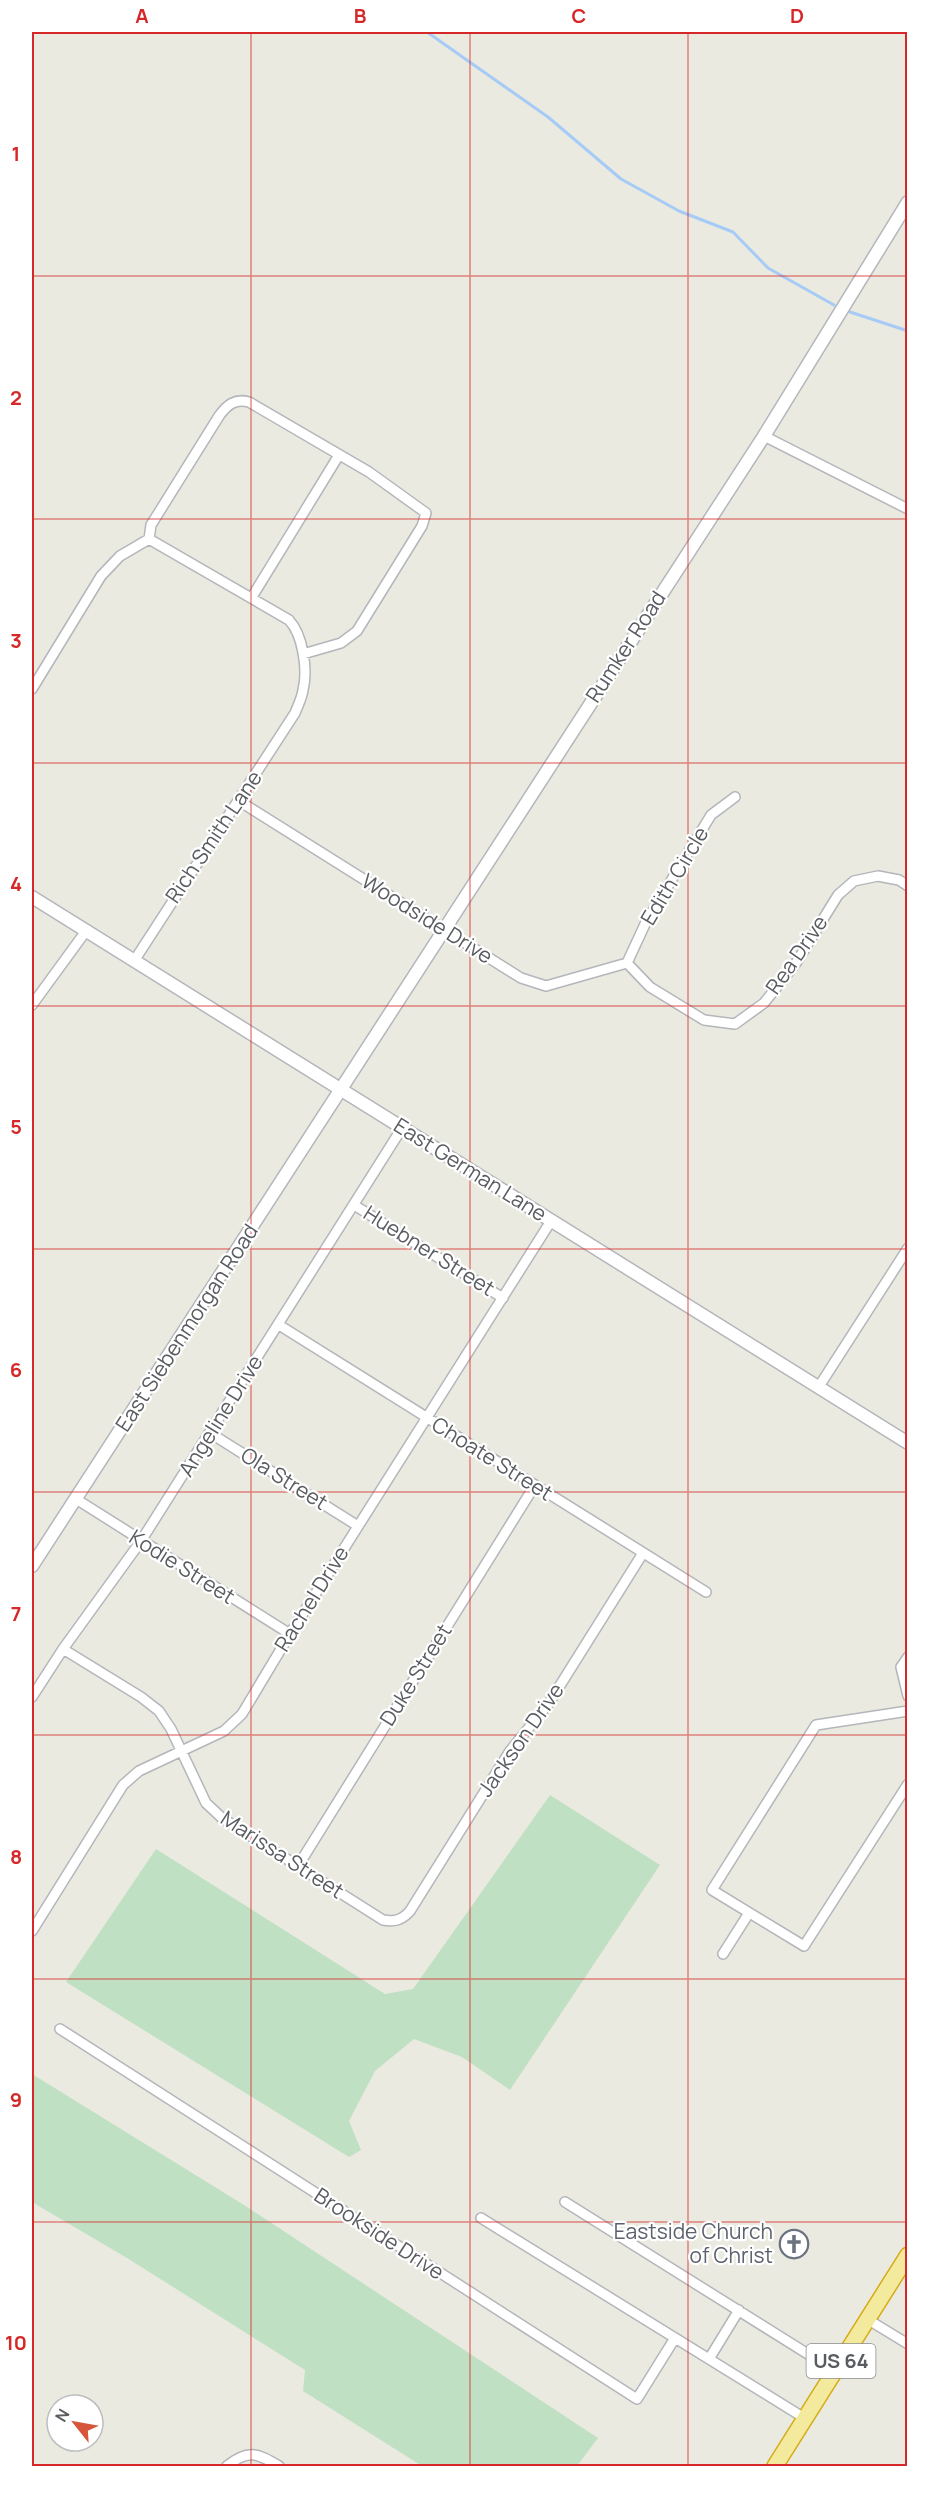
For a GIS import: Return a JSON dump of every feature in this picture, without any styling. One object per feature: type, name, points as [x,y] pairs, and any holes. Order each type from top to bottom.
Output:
[{"type":"highway","name":"US 64","points":[[775,2466],[908,2255]]},
{"type":"street","name":"Rumker Road","points":[[342,1089],[442,930],[764,435],[908,202]]},
{"type":"street","points":[[32,689],[101,576],[120,556],[149,538],[151,525],[228,405],[241,399],[369,472],[426,513],[422,526],[357,631],[342,643],[303,654]]},
{"type":"street","points":[[764,435],[908,509]]},
{"type":"street","points":[[252,597],[339,454]]},
{"type":"street","name":"Rich Smith Lane","points":[[134,961],[295,713],[304,688],[303,654],[297,628],[289,620],[149,538]]},
{"type":"street","name":"Edith Circle","points":[[627,963],[646,922],[711,815],[735,797]]},
{"type":"street","name":"Woodside Drive","points":[[239,801],[521,978],[546,986],[627,963]]},
{"type":"street","name":"Rea Drive","points":[[627,963],[650,987],[704,1020],[735,1024],[764,1003],[796,963],[838,895],[854,880],[878,876],[899,880],[908,886]]},
{"type":"street","name":"East German Lane","points":[[32,897],[908,1443]]},
{"type":"street","points":[[32,1005],[86,931]]},
{"type":"street","name":"East Siebenmorgan Road","points":[[32,1566],[342,1089]]},
{"type":"street","name":"Angeline Drive","points":[[32,1697],[63,1649],[141,1541],[402,1128]]},
{"type":"street","name":"Huebner Street","points":[[354,1205],[503,1298]]},
{"type":"street","name":"Rachel Drive","points":[[32,1931],[123,1785],[139,1771],[224,1731],[242,1714],[290,1634],[551,1221]]},
{"type":"street","points":[[818,1388],[908,1248]]},
{"type":"street","name":"Choate Street","points":[[279,1325],[706,1592]]},
{"type":"street","name":"Ola Street","points":[[210,1433],[358,1526]]},
{"type":"street","name":"Duke Street","points":[[298,1866],[535,1485]]},
{"type":"street","name":"Kodie Street","points":[[75,1499],[290,1634]]},
{"type":"street","name":"Jackson Drive","points":[[393,1921],[404,1918],[410,1911],[510,1752],[549,1703],[643,1553]]},
{"type":"street","name":"Marissa Street","points":[[63,1649],[141,1697],[159,1711],[171,1729],[206,1803],[222,1818],[383,1920],[393,1921]]},
{"type":"street","points":[[908,1657],[901,1667],[908,1696]]},
{"type":"street","points":[[908,1711],[816,1725],[712,1890],[804,1947],[908,1784]]},
{"type":"street","points":[[723,1954],[749,1913]]},
{"type":"street","name":"Brookside Drive","points":[[60,2029],[637,2399],[675,2338]]},
{"type":"street","points":[[566,2202],[835,2371]]},
{"type":"street","points":[[481,2218],[806,2418]]},
{"type":"street","points":[[709,2359],[739,2310]]},
{"type":"street","points":[[867,2319],[908,2344]]},
{"type":"street","points":[[227,2466],[242,2455],[261,2455],[279,2466]]},
{"type":"green space","points":[[550,1795],[660,1865],[510,2090],[462,2057],[414,2039],[375,2071],[349,2121],[361,2150],[349,2157],[66,1982],[156,1849],[385,1994],[413,1989]]},
{"type":"green space","points":[[32,2074],[244,2205],[598,2438],[577,2466],[422,2466],[303,2391],[305,2370],[127,2258],[32,2202]]},
{"type":"waterway","points":[[427,32],[548,117],[621,179],[679,211],[733,232],[768,268],[834,305]]},
{"type":"waterway","points":[[850,312],[908,331]]},
{"type":"place","name":"Eastside Church of Christ","points":[[794,2244]]}]
